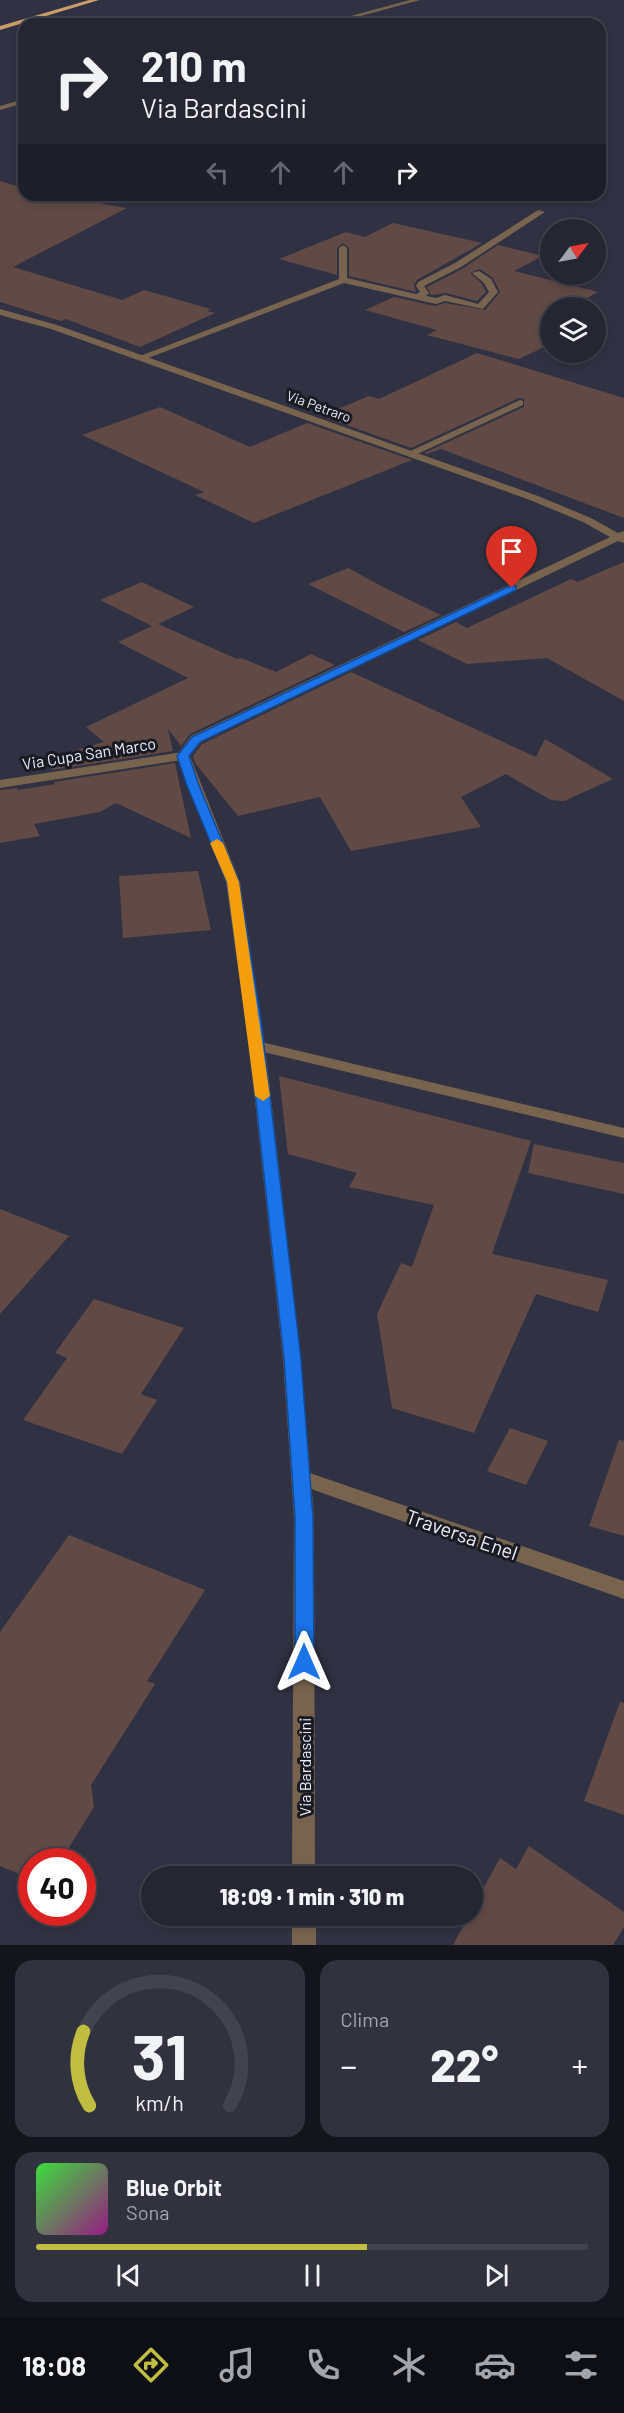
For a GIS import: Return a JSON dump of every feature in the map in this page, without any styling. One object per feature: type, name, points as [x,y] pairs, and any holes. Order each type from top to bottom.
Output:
[{"type":"highway","points":[[34,18],[96,0]]},
{"type":"highway","points":[[0,28],[18,23]]},
{"type":"street","points":[[347,18],[417,0]]},
{"type":"street","points":[[0,108],[18,103]]},
{"type":"street","points":[[417,297],[425,293],[421,284],[458,265],[541,212]]},
{"type":"street","points":[[343,248],[343,280]]},
{"type":"street","points":[[140,358],[343,280],[436,301],[445,298],[480,307],[494,292],[488,281],[476,273]]},
{"type":"street","name":"Via Petraro","points":[[0,312],[54,327],[534,498],[587,520],[622,538]]},
{"type":"street","points":[[409,454],[520,403]]},
{"type":"street","points":[[183,756],[196,739],[622,538]]},
{"type":"street","name":"Via Cupa San Marco","points":[[0,784],[183,756]]},
{"type":"street","name":"Via Bardascini","points":[[183,756],[233,882],[257,1046],[292,1359],[304,1518],[304,1866]]},
{"type":"street","points":[[257,1046],[624,1133]]},
{"type":"street","name":"Traversa Enel","points":[[301,1478],[624,1590]]},
{"type":"street","points":[[304,1926],[304,1945]]},
{"type":"building","points":[[0,181],[18,186],[18,201],[88,201],[127,208],[13,267],[122,300],[144,290],[211,309],[207,311],[215,313],[140,347],[66,319],[61,321],[0,302]]},
{"type":"building","points":[[393,223],[482,243],[417,280],[414,285],[416,292],[349,276],[349,248],[343,243],[337,248],[337,275],[279,259],[346,232],[365,237]]},
{"type":"building","points":[[498,245],[540,255],[540,258],[514,271],[540,278],[540,285],[570,285],[598,292],[589,297],[540,297],[540,349],[519,359],[427,335],[437,330],[365,310],[394,297],[435,306],[445,303],[485,310],[500,292],[493,278],[480,269],[470,273],[482,284],[486,292],[477,301],[446,293],[431,295],[427,287],[462,269]]},
{"type":"building","points":[[477,353],[624,398],[624,518],[441,449],[424,453],[524,407],[524,399],[519,398],[411,448],[321,416],[369,396],[379,399]]},
{"type":"building","points":[[160,407],[250,447],[307,423],[412,460],[254,523],[195,495],[204,492],[82,435]]},
{"type":"building","points":[[624,562],[624,701],[547,658],[467,664],[418,640],[456,622],[467,628],[571,579],[577,582]]},
{"type":"building","points":[[348,568],[441,615],[404,632],[308,584]]},
{"type":"building","points":[[142,582],[194,607],[158,624],[237,659],[241,658],[276,672],[311,654],[335,665],[190,734],[181,746],[168,729],[173,751],[52,770],[51,763],[76,757],[73,751],[104,742],[86,727],[188,678],[118,642],[152,626],[100,600]]},
{"type":"building","points":[[351,672],[536,757],[545,739],[613,779],[564,801],[551,800],[506,774],[461,797],[481,827],[351,851],[320,797],[238,816],[195,763],[193,756],[202,744]]},
{"type":"building","points":[[175,763],[191,838],[116,803],[100,812],[34,824],[40,836],[0,843],[0,790],[17,788],[18,790]]},
{"type":"building","points":[[198,871],[211,930],[123,938],[119,876]]},
{"type":"building","points":[[279,1076],[531,1141],[492,1254],[608,1280],[598,1312],[536,1294],[474,1433],[392,1408],[377,1314],[401,1263],[412,1267],[434,1205],[349,1187],[357,1173],[288,1154]]},
{"type":"building","points":[[534,1144],[624,1163],[624,1194],[528,1173]]},
{"type":"building","points":[[0,1209],[69,1236],[0,1314]]},
{"type":"building","points":[[94,1299],[184,1328],[141,1394],[157,1400],[122,1454],[23,1420],[67,1358],[55,1353]]},
{"type":"building","points":[[510,1428],[548,1441],[526,1485],[487,1471]]},
{"type":"building","points":[[619,1440],[624,1441],[624,1536],[589,1526]]},
{"type":"building","points":[[69,1535],[205,1590],[147,1681],[155,1684],[91,1785],[94,1807],[69,1848],[18,1848],[18,1873],[0,1866],[0,1632]]},
{"type":"building","points":[[620,1702],[624,1703],[624,1815],[584,1801]]},
{"type":"building","points":[[529,1846],[624,1912],[624,1927],[613,1945],[453,1945],[463,1926],[483,1926],[483,1889],[500,1858],[516,1869]]},
{"type":"slow traffic","points":[[217,843],[233,882],[263,1096]]},
{"type":"route","points":[[304,1662],[304,1518],[292,1359],[254,1020],[233,882],[183,756],[196,739],[512,588]]}]
